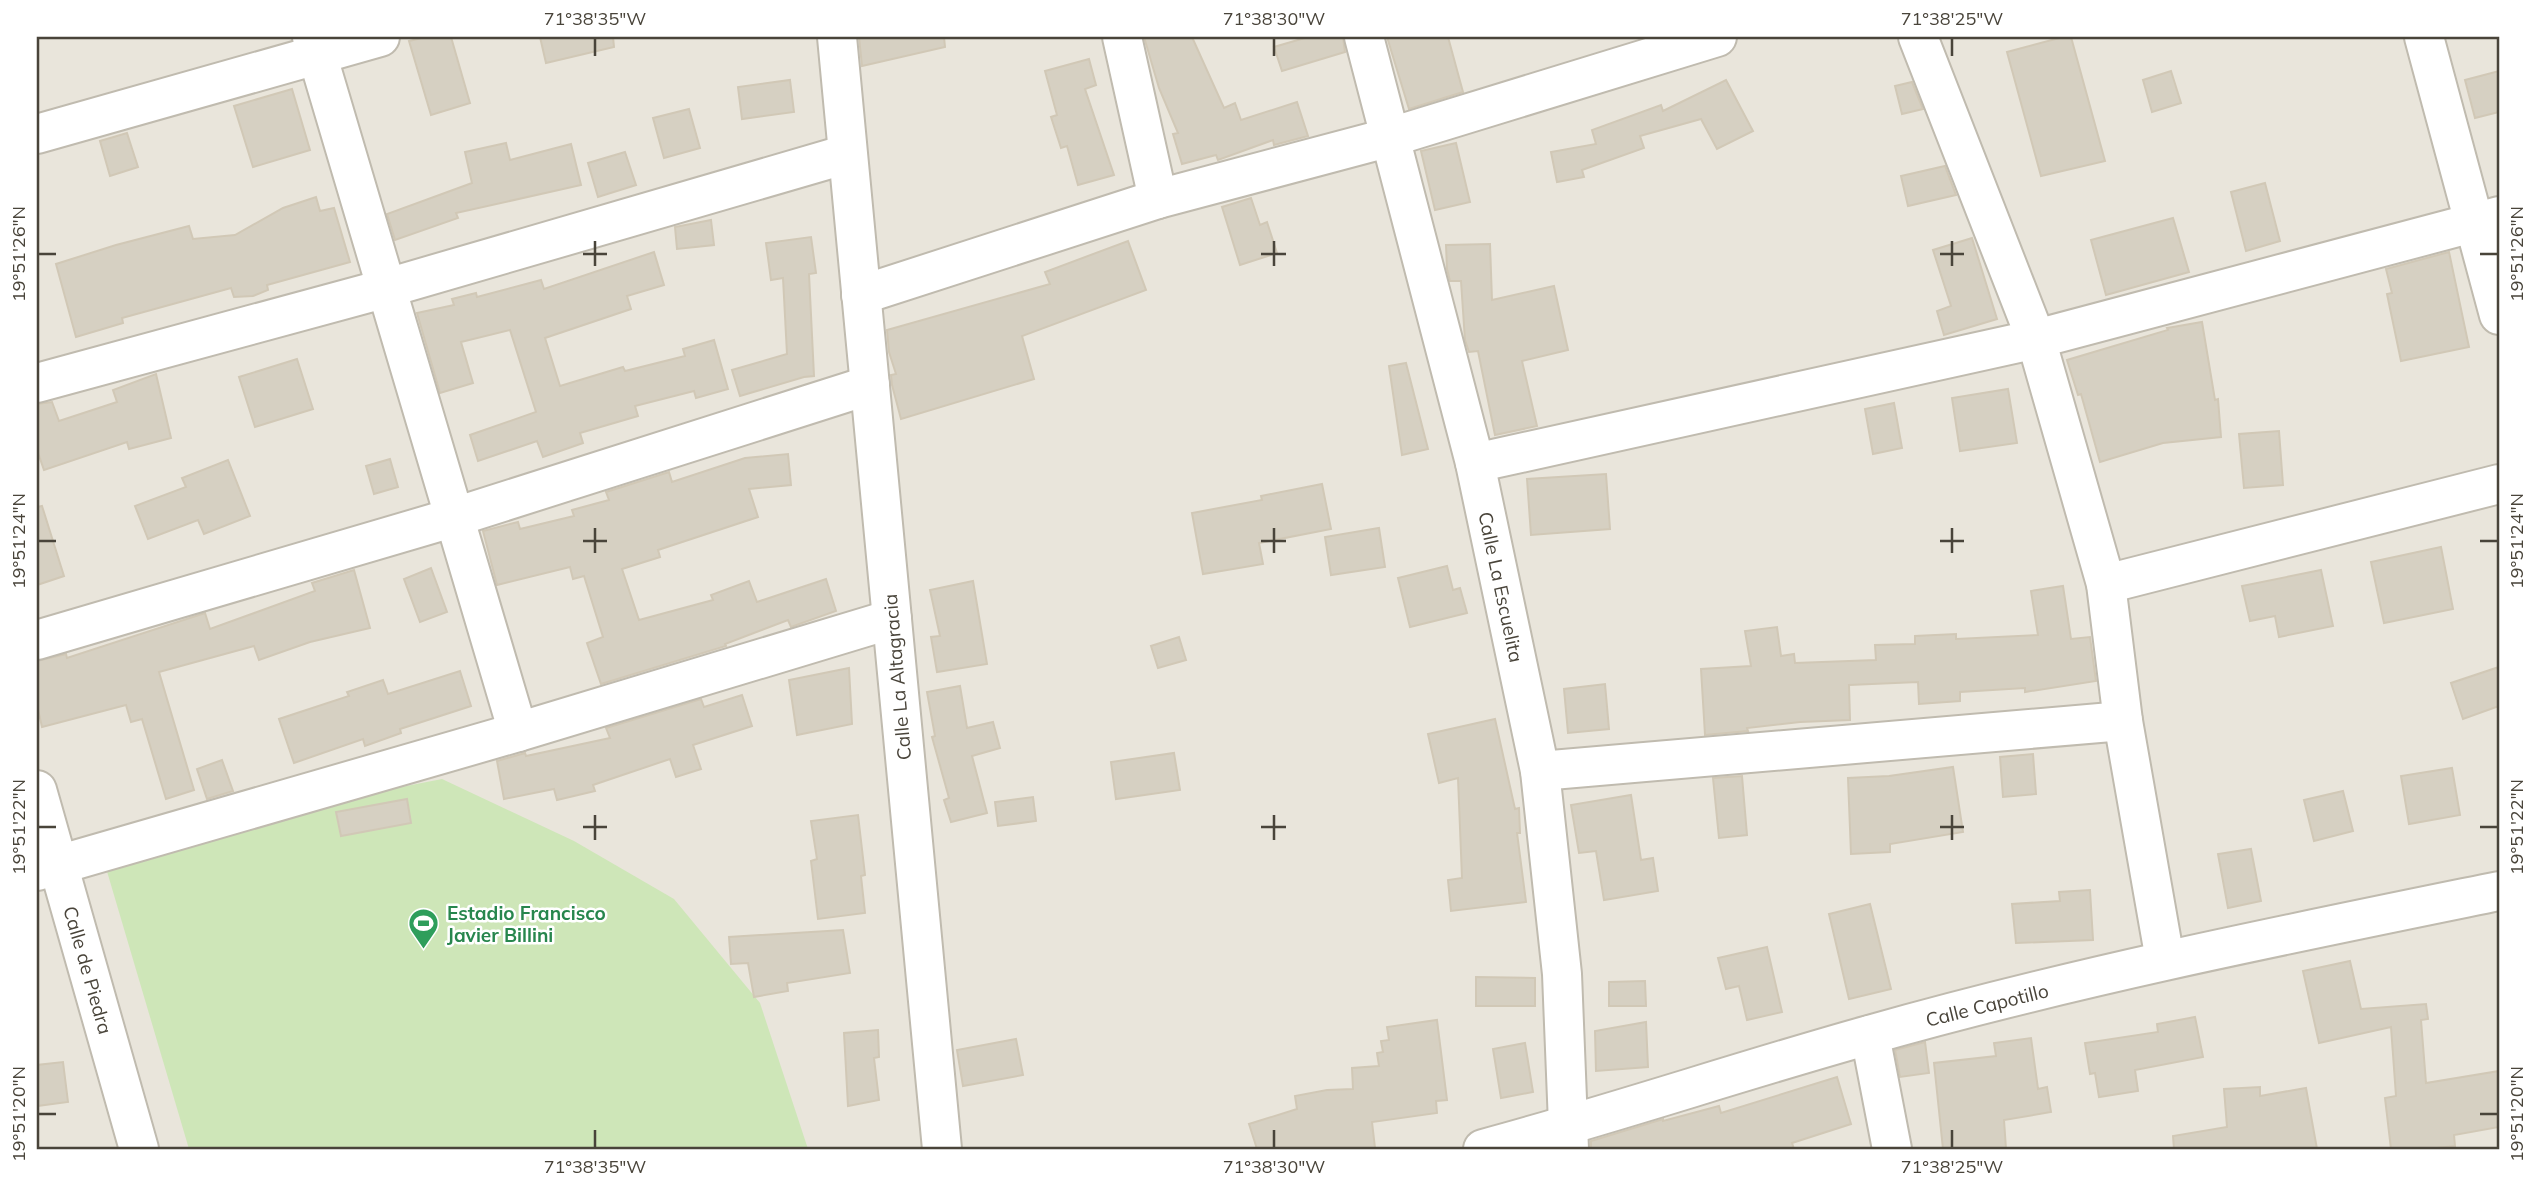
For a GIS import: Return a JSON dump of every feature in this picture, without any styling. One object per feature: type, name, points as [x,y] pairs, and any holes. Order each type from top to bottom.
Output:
[{"type":"street","points":[[37,134],[315,46],[380,37]]},
{"type":"street","name":"Calle La Altagracia","points":[[837,37],[942,1149]]},
{"type":"street","points":[[1122,37],[1158,199]]},
{"type":"street","name":"Calle La Escuelita","points":[[1364,37],[1475,463],[1540,771],[1562,974],[1567,1138]]},
{"type":"street","points":[[861,295],[1158,199],[1391,137],[1717,37]]},
{"type":"street","points":[[1918,37],[2036,340],[2106,584],[2123,721],[2165,960]]},
{"type":"street","points":[[2424,37],[2487,219],[2499,315]]},
{"type":"street","points":[[315,46],[518,732]]},
{"type":"street","points":[[37,383],[387,288],[847,153]]},
{"type":"street","points":[[1475,463],[2036,340],[2487,219]]},
{"type":"street","points":[[37,640],[455,517],[870,385]]},
{"type":"street","points":[[2106,584],[2499,484]]},
{"type":"street","points":[[47,868],[518,732],[892,619]]},
{"type":"street","points":[[1540,771],[2123,721]]},
{"type":"street","name":"Calle de Piedra","points":[[37,790],[47,868],[139,1149]]},
{"type":"street","name":"Calle Capotillo","points":[[1483,1149],[1567,1138],[1870,1035],[2165,960],[2499,891]]},
{"type":"street","points":[[1870,1035],[1892,1149]]},
{"type":"shaded area","points":[[37,37],[2499,37],[2499,1149],[37,1149]]},
{"type":"green space","name":"Estadio Francisco Javier Billini","points":[[442,779],[574,841],[674,899],[760,1003],[808,1149],[189,1149],[106,868],[330,801]]},
{"type":"building","points":[[426,37],[451,37],[470,103],[431,115],[409,41]]},
{"type":"building","points":[[540,37],[613,37],[614,47],[546,63]]},
{"type":"building","points":[[859,37],[944,37],[945,47],[862,66]]},
{"type":"building","points":[[1144,37],[1192,37],[1224,108],[1235,103],[1241,120],[1297,102],[1308,136],[1274,145],[1273,140],[1218,160],[1216,155],[1182,164],[1173,134],[1178,133],[1159,88]]},
{"type":"building","points":[[1308,37],[1343,37],[1345,52],[1282,71],[1274,47]]},
{"type":"building","points":[[1387,37],[1448,37],[1463,92],[1409,109]]},
{"type":"building","points":[[2071,37],[2105,161],[2041,176],[2007,52]]},
{"type":"building","points":[[1089,59],[1096,85],[1085,89],[1114,175],[1078,185],[1067,146],[1061,148],[1051,117],[1057,115],[1045,71]]},
{"type":"building","points":[[2171,71],[2181,103],[2152,112],[2143,80]]},
{"type":"building","points":[[2499,71],[2499,112],[2475,118],[2465,80]]},
{"type":"building","points":[[790,80],[794,112],[742,119],[738,87]]},
{"type":"building","points":[[1726,80],[1753,131],[1717,149],[1701,119],[1640,136],[1644,148],[1582,170],[1584,177],[1557,182],[1551,152],[1596,144],[1592,130],[1661,105],[1663,111]]},
{"type":"building","points":[[1912,82],[1923,109],[1902,114],[1895,86]]},
{"type":"building","points":[[292,89],[310,150],[253,167],[234,106]]},
{"type":"building","points":[[689,109],[700,148],[664,158],[653,118]]},
{"type":"building","points":[[127,133],[138,167],[110,176],[100,141]]},
{"type":"building","points":[[506,143],[510,160],[571,144],[581,185],[456,213],[458,218],[395,240],[387,214],[472,183],[465,152]]},
{"type":"building","points":[[1456,143],[1470,202],[1435,210],[1421,151]]},
{"type":"building","points":[[625,152],[636,185],[598,197],[588,163]]},
{"type":"building","points":[[1945,166],[1956,195],[1908,206],[1901,176]]},
{"type":"building","points":[[2265,183],[2280,241],[2246,251],[2231,192]]},
{"type":"building","points":[[316,197],[320,211],[334,208],[350,262],[267,285],[268,290],[253,296],[234,297],[231,288],[122,318],[123,323],[76,337],[56,264],[189,226],[193,239],[235,235],[283,208]]},
{"type":"building","points":[[1251,198],[1260,225],[1267,222],[1277,253],[1240,265],[1222,207]]},
{"type":"building","points":[[2173,218],[2189,272],[2106,295],[2091,240]]},
{"type":"building","points":[[711,220],[714,245],[677,249],[675,227]]},
{"type":"building","points":[[811,237],[816,273],[809,274],[814,376],[740,396],[732,370],[787,354],[783,278],[771,280],[766,243]]},
{"type":"building","points":[[1972,238],[1997,319],[1944,335],[1937,311],[1951,306],[1933,250]]},
{"type":"building","points":[[1128,241],[1146,290],[1022,336],[1034,379],[901,419],[892,385],[891,375],[896,374],[889,352],[887,330],[1050,284],[1045,272]]},
{"type":"building","points":[[1490,244],[1492,300],[1554,286],[1568,350],[1522,361],[1537,426],[1495,435],[1478,351],[1469,352],[1465,340],[1461,281],[1450,281],[1446,245]]},
{"type":"building","points":[[654,252],[664,285],[627,296],[631,309],[545,338],[560,386],[623,367],[625,371],[685,356],[683,349],[714,340],[728,389],[696,398],[694,391],[635,406],[638,416],[580,433],[583,443],[543,457],[537,441],[478,461],[470,435],[536,412],[510,330],[461,342],[473,383],[440,393],[417,313],[454,305],[452,299],[476,293],[477,297],[541,280],[544,289]]},
{"type":"building","points":[[2449,252],[2469,347],[2401,361],[2387,294],[2392,293],[2386,269]]},
{"type":"building","points":[[2202,322],[2215,400],[2218,399],[2221,437],[2163,443],[2100,462],[2081,394],[2078,395],[2067,360],[2168,330],[2167,328]]},
{"type":"building","points":[[297,359],[313,409],[255,427],[239,377]]},
{"type":"building","points":[[1406,363],[1428,449],[1402,455],[1389,366]]},
{"type":"building","points":[[156,374],[171,438],[129,449],[127,442],[44,470],[37,450],[37,404],[52,402],[59,421],[117,402],[113,390]]},
{"type":"building","points":[[2008,389],[2017,443],[1960,451],[1952,398]]},
{"type":"building","points":[[1894,403],[1902,448],[1873,454],[1865,409]]},
{"type":"building","points":[[2279,431],[2283,485],[2244,488],[2239,434]]},
{"type":"building","points":[[788,454],[791,485],[749,489],[758,517],[658,550],[660,557],[622,569],[639,620],[713,600],[711,595],[749,581],[757,602],[826,579],[836,611],[791,627],[788,620],[725,644],[726,646],[601,684],[587,643],[603,637],[584,576],[573,579],[570,567],[497,585],[483,531],[518,522],[520,529],[574,516],[572,510],[609,500],[606,492],[669,472],[672,482],[745,458]]},
{"type":"building","points":[[390,459],[398,487],[374,494],[366,466]]},
{"type":"building","points":[[228,460],[250,516],[204,534],[198,520],[148,539],[135,506],[186,487],[182,478]]},
{"type":"building","points":[[1606,474],[1610,529],[1531,535],[1527,479]]},
{"type":"building","points":[[1322,484],[1331,529],[1259,543],[1263,564],[1203,574],[1192,513],[1262,500],[1261,496]]},
{"type":"building","points":[[42,506],[64,576],[37,585],[37,507]]},
{"type":"building","points":[[1379,528],[1385,567],[1331,575],[1325,537]]},
{"type":"building","points":[[2441,547],[2453,609],[2384,623],[2371,562]]},
{"type":"building","points":[[1447,566],[1453,590],[1460,588],[1467,613],[1410,627],[1398,578]]},
{"type":"building","points":[[431,568],[447,612],[420,622],[404,579]]},
{"type":"building","points":[[354,570],[370,628],[310,642],[259,660],[254,646],[159,672],[194,790],[166,799],[142,719],[131,722],[126,705],[42,727],[37,705],[37,661],[66,654],[67,658],[205,613],[210,629],[315,591],[312,583]]},
{"type":"building","points":[[2321,570],[2333,626],[2279,637],[2275,616],[2250,621],[2242,586]]},
{"type":"building","points":[[973,581],[987,664],[937,672],[931,637],[940,636],[930,590]]},
{"type":"building","points":[[2063,586],[2071,639],[2090,637],[2096,681],[2025,692],[2025,688],[1960,692],[1960,701],[1919,704],[1918,682],[1849,685],[1850,720],[1800,722],[1705,735],[1701,669],[1751,666],[1745,631],[1777,627],[1781,656],[1794,654],[1795,663],[1876,660],[1875,645],[1915,644],[1915,636],[1956,634],[1956,639],[2038,635],[2031,591]]},
{"type":"building","points":[[1179,637],[1186,660],[1158,668],[1151,646]]},
{"type":"building","points":[[2499,667],[2499,706],[2463,719],[2451,683]]},
{"type":"building","points":[[849,668],[852,724],[797,735],[789,680]]},
{"type":"building","points":[[460,671],[471,706],[400,729],[401,733],[365,746],[363,739],[294,763],[279,719],[349,696],[347,692],[383,680],[388,694]]},
{"type":"building","points":[[1605,684],[1609,729],[1568,733],[1564,689]]},
{"type":"building","points":[[960,686],[967,728],[993,722],[1000,748],[972,756],[987,813],[951,822],[944,800],[949,798],[932,737],[935,736],[927,692]]},
{"type":"building","points":[[742,695],[752,726],[693,745],[701,769],[676,777],[670,759],[593,785],[595,791],[557,800],[554,789],[504,799],[497,761],[525,753],[526,756],[610,738],[606,728],[701,699],[704,707]]},
{"type":"building","points":[[1495,719],[1515,809],[1519,808],[1520,833],[1517,833],[1526,902],[1451,911],[1448,880],[1462,878],[1458,778],[1439,783],[1428,734]]},
{"type":"building","points":[[1174,753],[1180,790],[1116,799],[1111,762]]},
{"type":"building","points":[[2033,754],[2036,794],[2003,797],[2000,757]]},
{"type":"building","points":[[222,760],[233,791],[207,799],[197,769]]},
{"type":"building","points":[[1953,767],[1963,832],[1890,844],[1890,852],[1851,854],[1848,778],[1889,776]]},
{"type":"building","points":[[2452,768],[2460,815],[2409,824],[2401,776]]},
{"type":"building","points":[[1742,776],[1747,835],[1719,838],[1713,778]]},
{"type":"building","points":[[2343,791],[2353,831],[2314,841],[2304,800]]},
{"type":"building","points":[[1631,795],[1641,860],[1653,858],[1658,891],[1604,900],[1596,851],[1579,853],[1571,805]]},
{"type":"building","points":[[1033,797],[1036,821],[998,826],[995,802]]},
{"type":"building","points":[[407,799],[411,823],[341,836],[336,812]]},
{"type":"building","points":[[858,815],[865,875],[861,876],[865,913],[818,919],[811,861],[817,859],[811,821]]},
{"type":"building","points":[[2251,849],[2261,901],[2228,908],[2218,854]]},
{"type":"building","points":[[2090,890],[2093,940],[2016,943],[2012,904],[2060,901],[2059,892]]},
{"type":"building","points":[[1870,904],[1891,989],[1849,999],[1829,914]]},
{"type":"building","points":[[843,930],[850,973],[787,983],[788,991],[754,997],[748,963],[731,964],[729,937]]},
{"type":"building","points":[[1767,947],[1782,1012],[1747,1020],[1739,986],[1726,989],[1718,958]]},
{"type":"building","points":[[2350,961],[2361,1009],[2426,1004],[2428,1019],[2421,1020],[2426,1083],[2499,1071],[2499,1127],[2454,1135],[2455,1146],[2391,1149],[2385,1098],[2396,1096],[2391,1027],[2319,1043],[2303,971]]},
{"type":"building","points":[[1476,977],[1535,978],[1535,1006],[1476,1006]]},
{"type":"building","points":[[1645,981],[1646,1006],[1609,1006],[1609,982]]},
{"type":"building","points":[[2195,1017],[2203,1057],[2135,1070],[2138,1091],[2099,1097],[2095,1073],[2090,1074],[2085,1043],[2158,1032],[2157,1024]]},
{"type":"building","points":[[1437,1020],[1447,1100],[1436,1101],[1437,1113],[1372,1122],[1375,1148],[1257,1149],[1249,1124],[1297,1109],[1295,1096],[1327,1090],[1353,1089],[1352,1068],[1379,1066],[1377,1053],[1383,1052],[1381,1041],[1389,1040],[1387,1027]]},
{"type":"building","points":[[1646,1022],[1648,1067],[1596,1071],[1595,1031]]},
{"type":"building","points":[[878,1030],[879,1057],[874,1058],[879,1100],[848,1106],[844,1033]]},
{"type":"building","points":[[2031,1038],[2038,1089],[2047,1087],[2051,1112],[2004,1120],[2006,1149],[1943,1149],[1934,1063],[1996,1056],[1994,1043]]},
{"type":"building","points":[[1016,1039],[1023,1075],[963,1086],[957,1050]]},
{"type":"building","points":[[1925,1042],[1929,1073],[1900,1077],[1895,1050]]},
{"type":"building","points":[[1525,1043],[1533,1092],[1501,1098],[1493,1049]]},
{"type":"building","points":[[63,1062],[68,1102],[37,1106],[37,1065]]},
{"type":"building","points":[[1837,1077],[1851,1124],[1792,1143],[1794,1149],[1591,1149],[1591,1141],[1663,1119],[1719,1106],[1721,1113]]},
{"type":"building","points":[[2260,1087],[2260,1096],[2306,1088],[2317,1149],[2174,1149],[2173,1136],[2227,1127],[2224,1089]]},
{"type":"place","name":"Estadio Francisco Javier Billini","points":[[424,951]]}]
